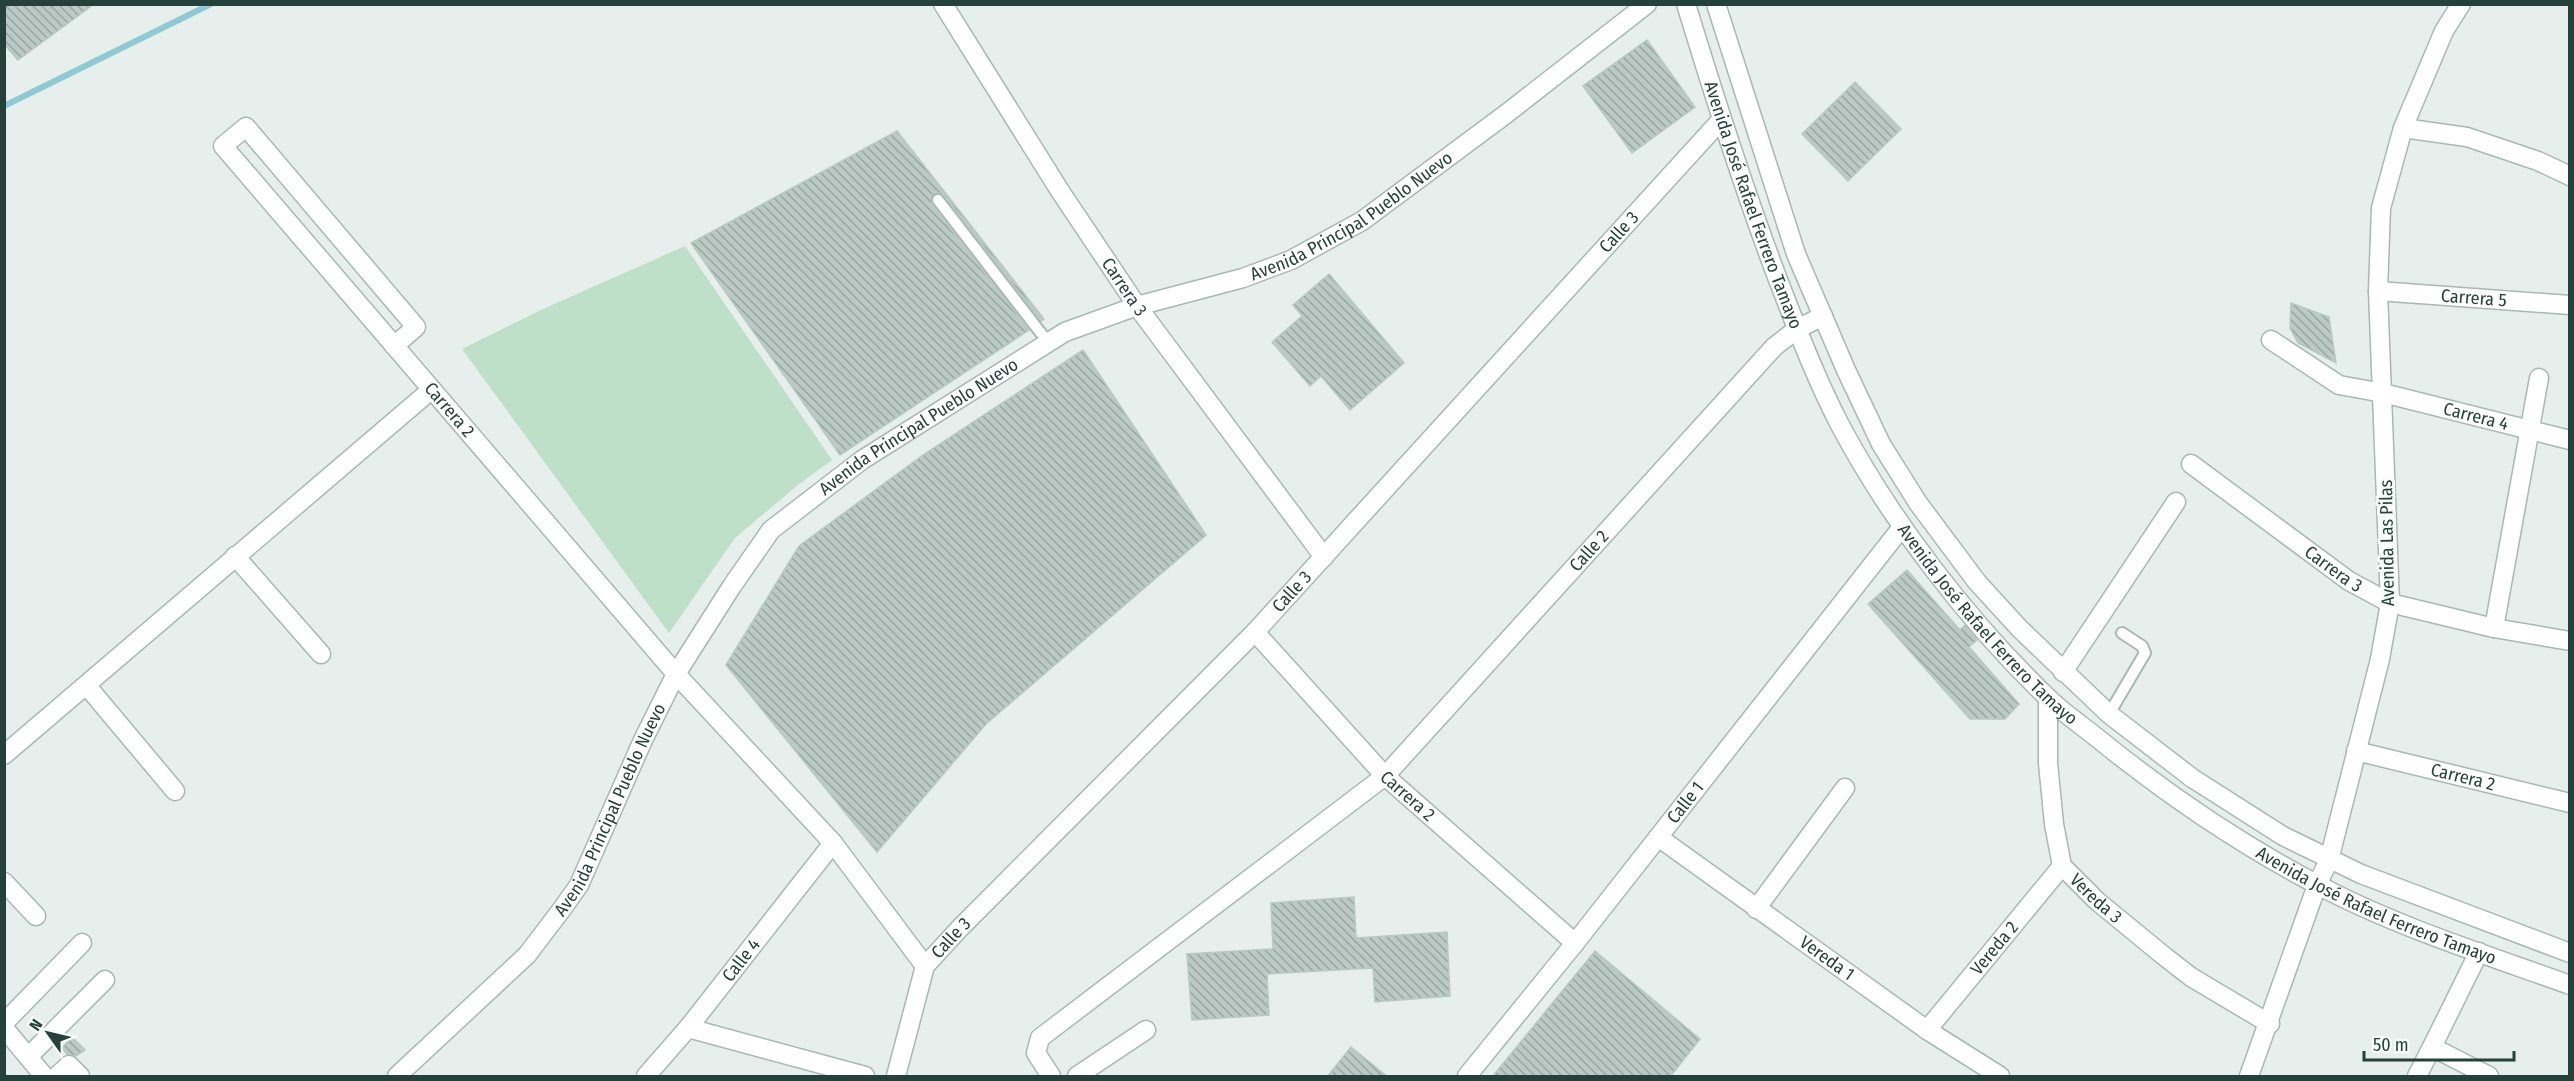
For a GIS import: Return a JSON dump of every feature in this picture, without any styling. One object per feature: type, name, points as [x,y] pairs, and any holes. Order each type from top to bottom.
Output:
[{"type":"street","name":"Carrera 3","points":[[942,4],[1060,191],[1137,306],[1324,557]]},
{"type":"street","name":"Avenida Principal Pueblo Nuevo","points":[[397,1077],[527,955],[579,885],[643,740],[676,674],[771,530],[862,460],[1047,341],[1065,332],[1137,306],[1243,278],[1291,260],[1362,221],[1647,4]]},
{"type":"street","name":"Avenida José Rafael Ferrero Tamayo","points":[[1686,4],[1721,120],[1797,329],[1840,425],[1902,528],[1977,623],[2048,698],[2150,780],[2234,836],[2318,885],[2387,916],[2570,985]]},
{"type":"street","name":"Avenida José Rafael Ferrero Tamayo","points":[[1716,4],[1796,254],[1823,316],[1881,444],[1918,503],[1977,582],[2020,629],[2109,714],[2192,778],[2237,808],[2283,836],[2330,860],[2496,927],[2570,953]]},
{"type":"street","name":"Avenida Las Pilas","points":[[2249,1077],[2270,1024],[2318,885],[2330,860],[2380,660],[2390,603],[2378,291],[2381,208],[2403,128],[2444,31],[2461,4]]},
{"type":"street","name":"Calle 3","points":[[896,1077],[925,966],[960,928],[1255,632],[1721,120]]},
{"type":"street","name":"Carrera 2","points":[[394,346],[416,327],[246,127],[223,146],[431,390],[676,674],[833,843],[925,966]]},
{"type":"street","points":[[2403,128],[2467,137],[2538,161],[2570,176]]},
{"type":"street","name":"Carrera 5","points":[[2378,291],[2570,305]]},
{"type":"street","name":"Calle 2","points":[[1051,1077],[1036,1053],[1040,1038],[1385,776],[1774,347],[1797,329],[1823,316]]},
{"type":"street","name":"Carrera 4","points":[[2271,340],[2339,386],[2383,393],[2570,440]]},
{"type":"street","points":[[2494,628],[2539,378]]},
{"type":"street","points":[[4,754],[87,686],[235,556],[431,390]]},
{"type":"street","name":"Carrera 3","points":[[2191,464],[2349,581],[2390,603],[2494,628],[2570,641]]},
{"type":"street","points":[[2063,672],[2176,502]]},
{"type":"street","name":"Calle 1","points":[[1467,1077],[1902,528]]},
{"type":"street","points":[[235,556],[321,654]]},
{"type":"street","name":"Carrera 2","points":[[1255,632],[1385,776],[1575,943]]},
{"type":"street","points":[[87,686],[176,791]]},
{"type":"street","name":"Vereda 3","points":[[2048,698],[2048,763],[2054,824],[2062,866],[2097,901],[2163,956],[2191,977],[2270,1024]]},
{"type":"street","name":"Carrera 2","points":[[2356,751],[2570,803]]},
{"type":"street","points":[[1756,909],[1845,788]]},
{"type":"street","name":"Vereda 1","points":[[1658,837],[1927,1030],[2000,1077]]},
{"type":"street","name":"Calle 4","points":[[646,1077],[688,1028],[833,843]]},
{"type":"street","name":"Vereda 2","points":[[1927,1030],[2062,866]]},
{"type":"street","points":[[4,882],[36,916]]},
{"type":"street","points":[[4,1023],[82,943]]},
{"type":"street","points":[[2417,1077],[2479,952]]},
{"type":"street","points":[[28,1057],[105,980]]},
{"type":"street","points":[[4,1028],[44,1077]]},
{"type":"street","points":[[688,1028],[865,1077]]},
{"type":"street","points":[[1077,1077],[1146,1030]]},
{"type":"street","points":[[2432,1047],[2489,1077]]},
{"type":"street","points":[[57,1077],[69,1065],[80,1077]]},
{"type":"lane","points":[[938,200],[1047,341]]},
{"type":"lane","points":[[2109,714],[2145,652],[2142,646],[2122,633]]},
{"type":"green space","points":[[685,246],[832,460],[798,485],[735,538],[669,633],[462,349],[543,309]]},
{"type":"building","points":[[4,4],[94,4],[18,60],[4,44]]},
{"type":"building","points":[[1647,40],[1695,107],[1632,153],[1583,86]]},
{"type":"building","points":[[1855,82],[1901,129],[1848,181],[1802,134]]},
{"type":"building","points":[[897,131],[1044,319],[1041,321],[944,195],[934,194],[931,198],[932,205],[1029,330],[840,455],[691,243]]},
{"type":"building","points":[[1329,274],[1404,363],[1350,410],[1321,376],[1310,386],[1272,342],[1302,316],[1293,305]]},
{"type":"building","points":[[2291,303],[2329,317],[2336,363],[2298,343],[2290,328]]},
{"type":"building","points":[[1083,350],[1206,535],[986,724],[877,852],[726,665],[799,546],[923,455]]},
{"type":"building","points":[[1907,570],[1960,630],[1965,625],[1977,640],[1969,647],[2019,704],[2005,719],[1970,719],[1868,604]]},
{"type":"building","points":[[1354,897],[1356,938],[1447,932],[1450,996],[1375,1002],[1373,968],[1267,974],[1269,1015],[1192,1020],[1187,954],[1273,949],[1271,903]]},
{"type":"building","points":[[1595,951],[1700,1039],[1670,1077],[1492,1077]]},
{"type":"building","points":[[72,1037],[85,1050],[76,1056],[67,1054],[62,1048]]},
{"type":"building","points":[[1351,1047],[1388,1077],[1327,1077]]},
{"type":"waterway","points":[[4,106],[211,4]]}]
